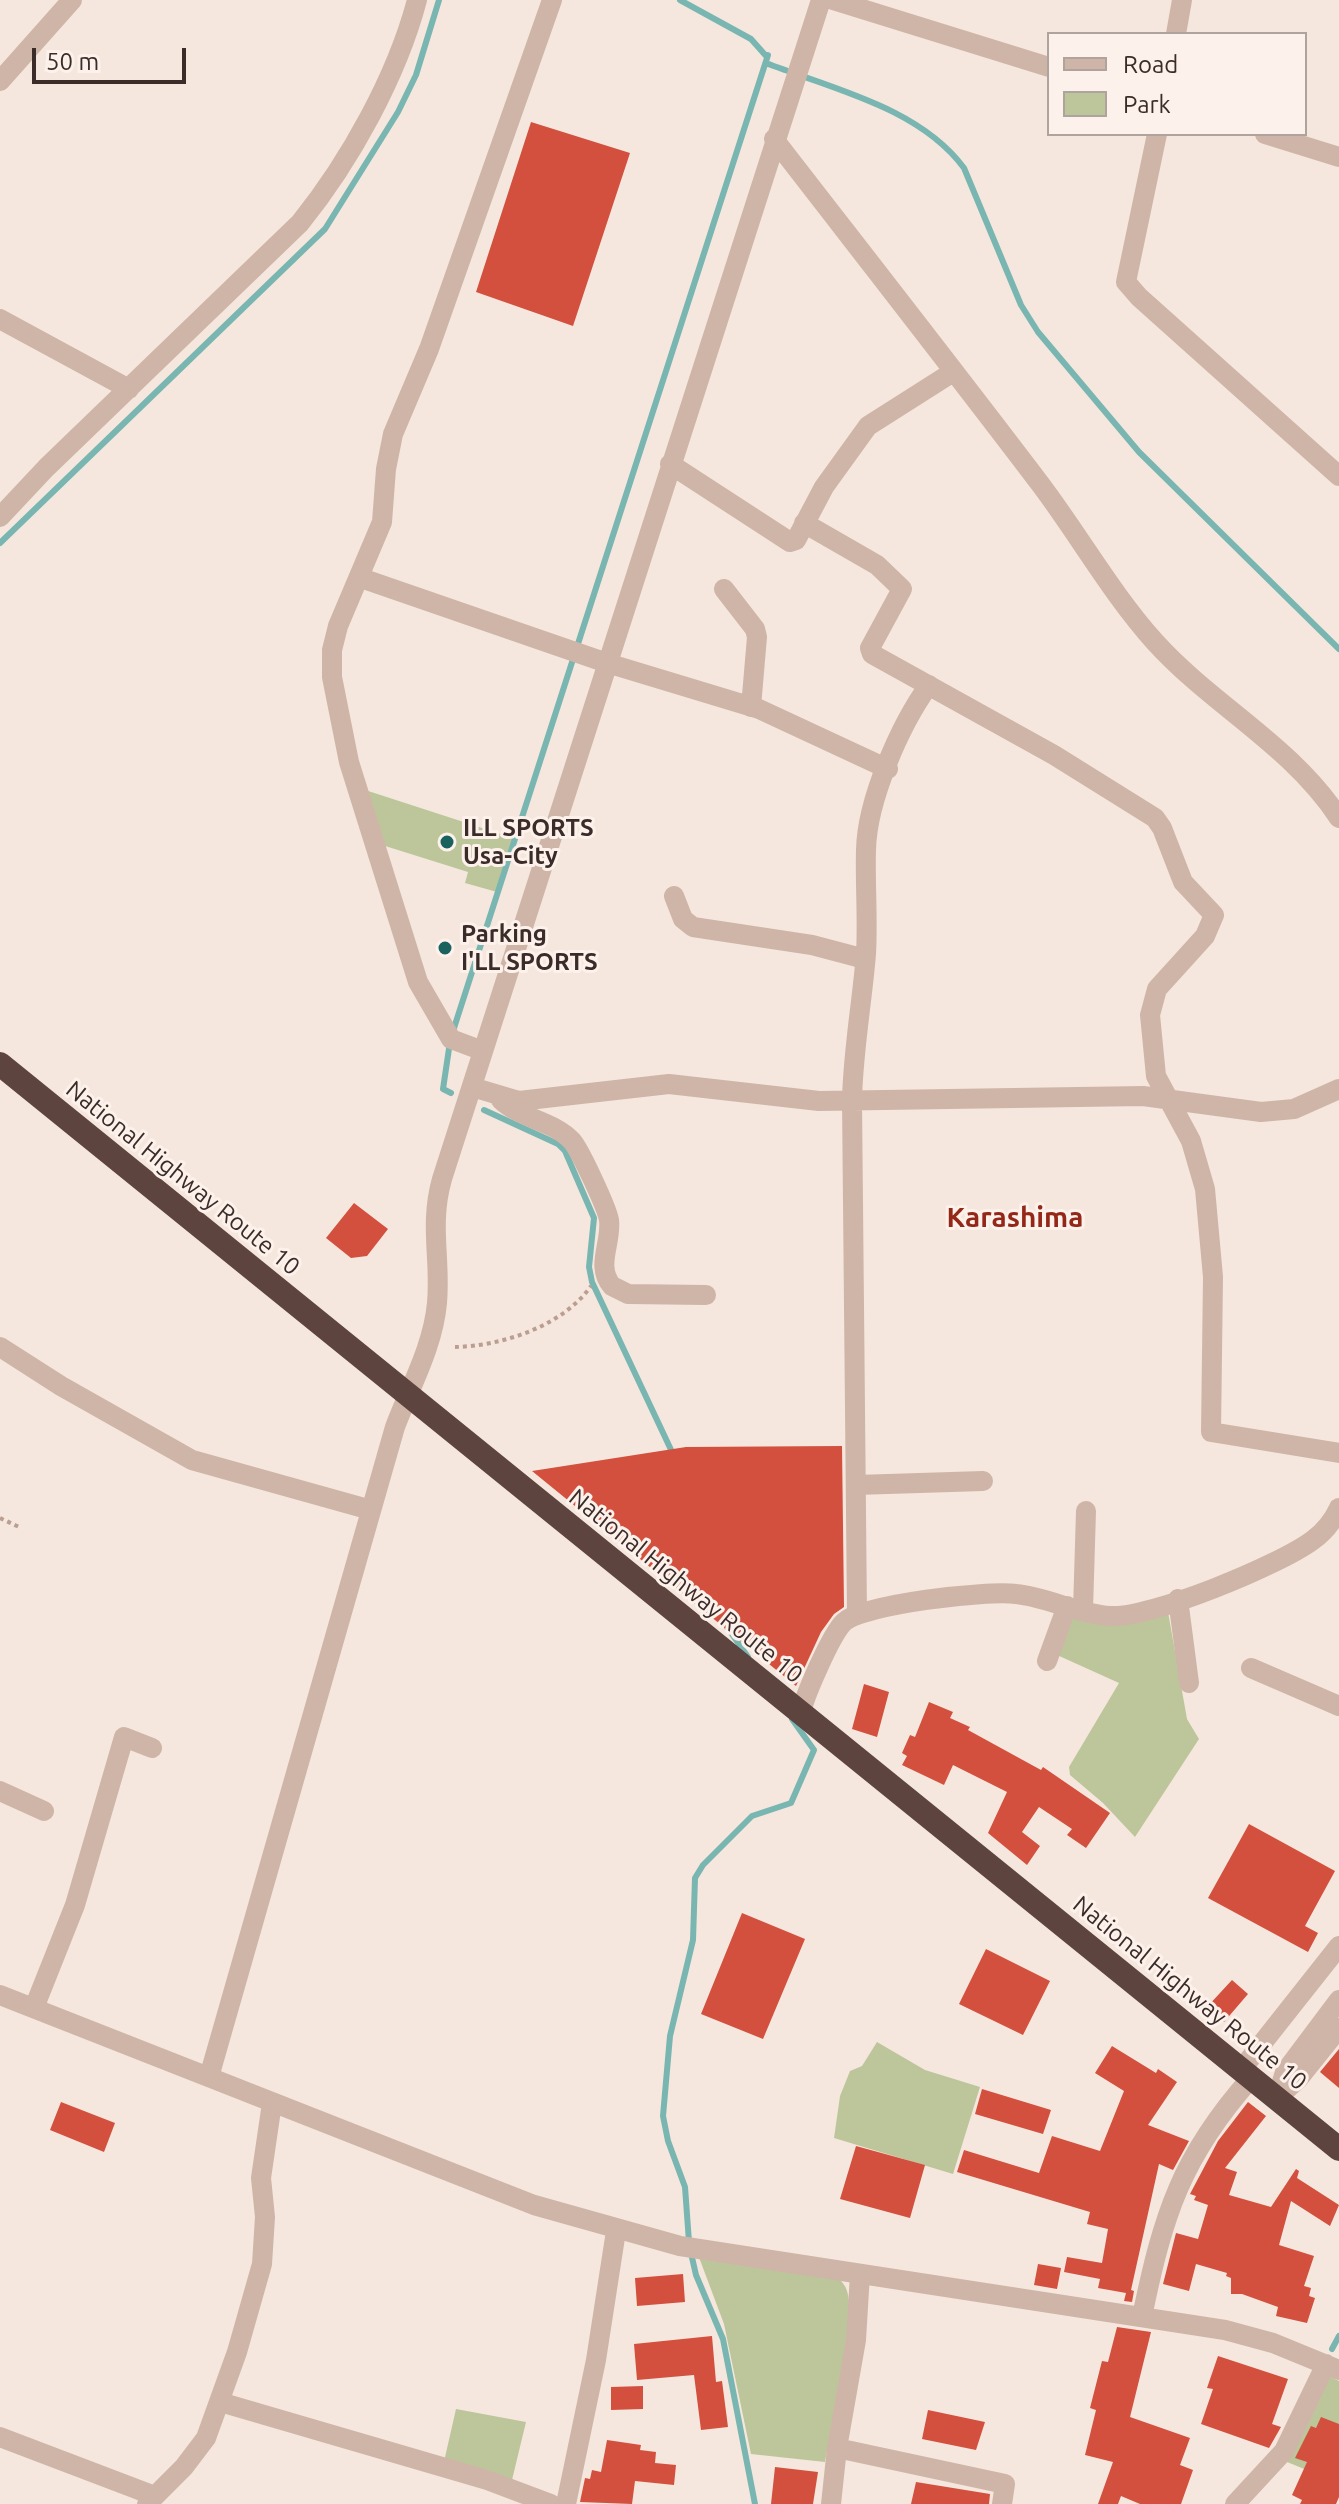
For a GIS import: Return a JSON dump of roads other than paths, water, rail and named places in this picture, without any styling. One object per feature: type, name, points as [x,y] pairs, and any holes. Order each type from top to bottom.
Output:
[{"type":"highway","name":"National Highway Route 10","points":[[0,1064],[1339,2149]]},
{"type":"street","points":[[0,81],[72,0]]},
{"type":"street","points":[[0,517],[8,496],[129,389],[312,209],[392,76],[417,0]]},
{"type":"street","points":[[483,1051],[451,1039],[418,982],[349,762],[332,677],[332,650],[338,626],[361,578],[382,522],[386,469],[393,434],[429,349],[552,0]]},
{"type":"street","points":[[209,2077],[371,1510],[406,1396],[433,1329],[437,1299],[433,1217],[670,464],[821,0]]},
{"type":"street","points":[[833,0],[1047,66]]},
{"type":"street","points":[[1176,32],[1182,0]]},
{"type":"street","points":[[1157,136],[1126,282],[1339,476]]},
{"type":"street","points":[[1271,136],[1339,157]]},
{"type":"street","points":[[774,139],[1048,494],[1078,542],[1154,641],[1201,686],[1296,764],[1339,818]]},
{"type":"street","points":[[0,319],[129,389]]},
{"type":"street","points":[[670,464],[784,540],[796,540],[824,487],[868,426],[953,372]]},
{"type":"street","points":[[804,523],[860,554],[900,584],[901,598],[870,650],[1088,774],[1155,818],[1166,836],[1183,882],[1214,915],[1205,936],[1153,997],[1150,1015],[1154,1064],[1167,1098],[1198,1158],[1205,1189],[1213,1277],[1211,1432],[1339,1453]]},
{"type":"street","points":[[361,578],[607,663],[751,707],[888,769]]},
{"type":"street","points":[[724,589],[755,629],[757,637],[751,707]]},
{"type":"street","points":[[857,1615],[852,1100],[853,1050],[865,959],[867,837],[872,808],[908,719],[929,685]]},
{"type":"street","points":[[674,896],[683,919],[693,927],[812,945],[865,959]]},
{"type":"street","points":[[472,1087],[519,1101],[669,1084],[777,1099],[1118,1095],[1272,1112],[1294,1109],[1339,1089]]},
{"type":"street","points":[[500,1097],[506,1105],[561,1132],[574,1143],[608,1215],[604,1266],[608,1281],[622,1292],[706,1295]]},
{"type":"street","points":[[0,1347],[61,1386],[192,1460],[371,1510]]},
{"type":"street","points":[[856,1485],[983,1481]]},
{"type":"street","points":[[800,1714],[838,1630],[857,1615],[994,1592],[1117,1616],[1233,1581],[1304,1547],[1327,1527],[1339,1508]]},
{"type":"street","points":[[1047,1661],[1075,1608],[1086,1511]]},
{"type":"street","points":[[1178,1599],[1189,1683]]},
{"type":"street","points":[[1251,1668],[1339,1706]]},
{"type":"street","points":[[34,2008],[75,1905],[124,1737],[152,1748]]},
{"type":"street","points":[[0,1791],[44,1811]]},
{"type":"street","points":[[1142,2317],[1158,2237],[1178,2184],[1246,2074],[1338,1949]]},
{"type":"street","points":[[0,1995],[534,2205],[616,2231],[680,2246],[1245,2335],[1332,2367],[1281,2456],[1235,2504]]},
{"type":"street","points":[[1277,2098],[1285,2072],[1339,2000]]},
{"type":"street","points":[[1277,2098],[1299,2078],[1339,2028]]},
{"type":"street","points":[[0,2437],[151,2500],[201,2445],[220,2402],[262,2264],[265,2217],[261,2178],[272,2103]]},
{"type":"street","points":[[566,2504],[593,2373],[616,2231]]},
{"type":"street","points":[[831,2504],[837,2448],[851,2375],[860,2274]]},
{"type":"street","points":[[220,2402],[487,2480],[551,2504]]},
{"type":"street","points":[[837,2448],[1005,2484],[1002,2504]]},
{"type":"waterway","points":[[0,543],[325,229],[398,112],[416,75],[439,0]]},
{"type":"waterway","points":[[680,0],[751,39],[767,57]]},
{"type":"waterway","points":[[453,1031],[768,55]]},
{"type":"waterway","points":[[766,63],[900,115],[946,147],[964,168],[1021,305],[1038,332],[1139,452],[1339,649]]},
{"type":"waterway","points":[[450,1042],[443,1089],[451,1093]]},
{"type":"waterway","points":[[484,1110],[558,1144],[565,1151],[594,1218],[589,1267],[592,1282],[673,1454]]},
{"type":"waterway","points":[[727,1627],[748,1657]]},
{"type":"waterway","points":[[689,2242],[685,2187],[668,2141],[663,2116],[670,2036],[693,1940],[695,1878],[703,1865],[752,1816],[791,1803],[814,1750],[792,1719]]},
{"type":"waterway","points":[[691,2253],[696,2275],[723,2339],[755,2504]]},
{"type":"waterway","points":[[1332,2349],[1339,2336]]},
{"type":"place","name":"ILL SPORTS Usa-City","points":[[447,842]]},
{"type":"place","name":"Parking I'LL SPORTS","points":[[445,948]]},
{"type":"district","name":"Karashima","points":[[1015,1218]]}]
